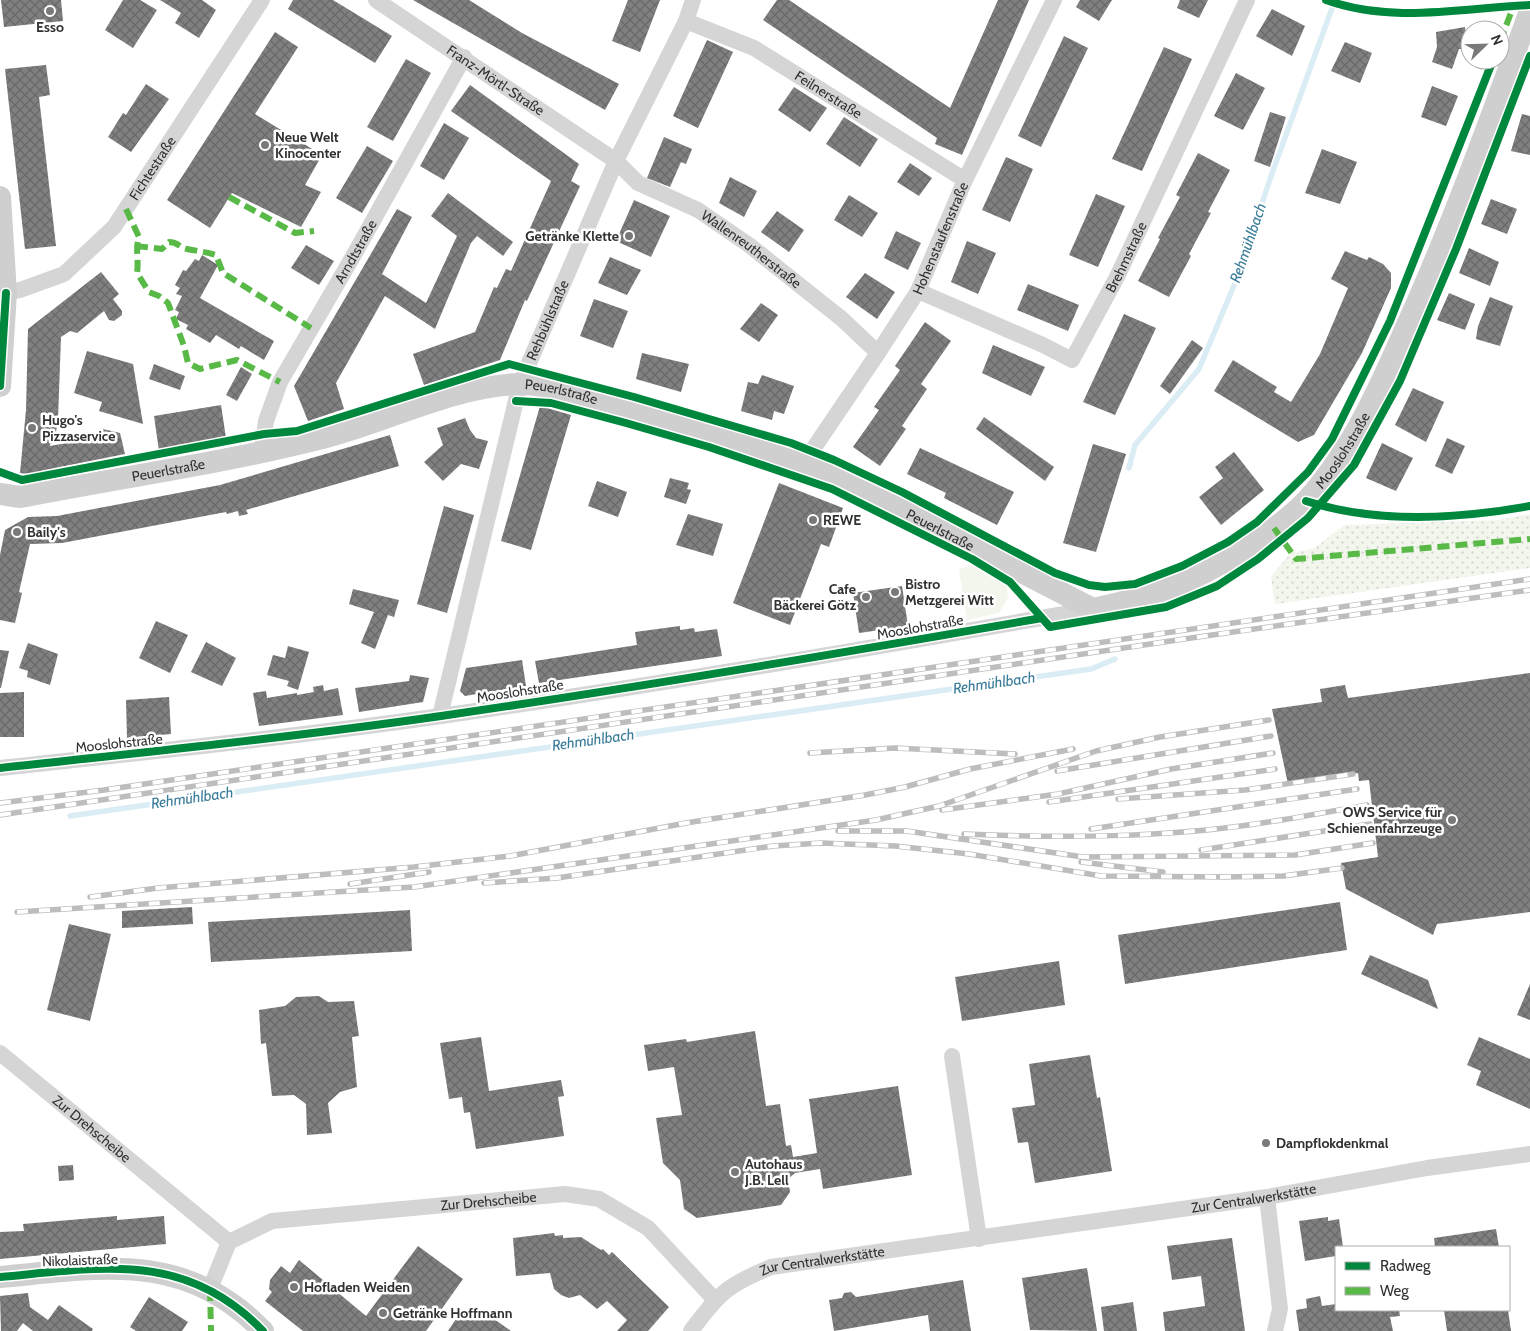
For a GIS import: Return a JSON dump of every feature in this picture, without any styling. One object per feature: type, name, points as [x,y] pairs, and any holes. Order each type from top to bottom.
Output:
[{"type":"street","name":"Fichtestraße","points":[[3,293],[64,274],[114,227],[262,0]]},
{"type":"street","name":"Franz-Mörtl-Straße","points":[[376,0],[464,57],[616,161]]},
{"type":"street","name":"Rehbühlstraße","points":[[440,716],[520,384],[616,161],[686,21],[693,0]]},
{"type":"street","name":"Hohenstaufenstraße","points":[[803,464],[918,291],[965,180],[1054,0]]},
{"type":"street","name":"Brehmstraße","points":[[918,291],[1043,344],[1072,360],[1117,277],[1247,0]]},
{"type":"street","name":"Mooslohstraße","points":[[0,768],[170,750],[440,716],[796,661],[1135,601],[1207,573],[1274,528],[1306,501],[1338,461],[1375,397],[1420,296],[1530,11]]},
{"type":"street","name":"Feilnerstraße","points":[[686,21],[754,48],[965,180]]},
{"type":"street","name":"Arndtstraße","points":[[266,452],[264,434],[266,421],[280,382],[355,253],[464,57]]},
{"type":"street","name":"Wallenreutherstraße","points":[[616,161],[638,183],[698,210],[749,245],[842,319],[878,353]]},
{"type":"street","points":[[0,197],[3,293],[0,386]]},
{"type":"street","name":"Peuerlstraße","points":[[0,494],[20,497],[266,452],[329,436],[475,390],[520,384],[553,388],[606,403],[803,464],[842,479],[1093,609]]},
{"type":"street","name":"Zur Drehscheibe","points":[[0,1053],[229,1242],[272,1221],[573,1196],[599,1199],[648,1228],[714,1299]]},
{"type":"street","points":[[952,1056],[979,1239]]},
{"type":"street","name":"Zur Centralwerkstätte","points":[[691,1331],[714,1299],[738,1281],[771,1267],[1267,1197],[1427,1168],[1530,1154]]},
{"type":"street","points":[[1267,1197],[1280,1309],[1274,1331]]},
{"type":"street","points":[[210,1289],[229,1242]]},
{"type":"street","name":"Nikolaistraße","points":[[0,1277],[92,1269],[147,1271],[178,1276],[210,1289],[243,1311],[263,1331]]},
{"type":"shaded area","points":[[1530,514],[1530,568],[1275,604],[1271,576],[1291,553],[1315,548],[1344,525],[1498,520]]},
{"type":"shaded area","points":[[975,565],[1006,583],[1008,598],[999,613],[967,620],[959,569]]},
{"type":"building","points":[[1,0],[61,0],[63,21],[4,27]]},
{"type":"building","points":[[123,0],[140,0],[157,10],[133,48],[105,30]]},
{"type":"building","points":[[160,0],[202,0],[216,10],[199,38],[175,23],[181,13]]},
{"type":"building","points":[[293,0],[333,0],[392,36],[375,63],[288,9]]},
{"type":"building","points":[[413,0],[469,0],[522,33],[619,84],[605,110]]},
{"type":"building","points":[[628,0],[660,0],[640,52],[612,41]]},
{"type":"building","points":[[777,0],[789,0],[950,108],[998,0],[1029,0],[962,155],[935,144],[937,138],[763,20]]},
{"type":"building","points":[[1080,0],[1112,0],[1099,21],[1076,7]]},
{"type":"building","points":[[1180,0],[1208,0],[1199,18],[1177,8]]},
{"type":"building","points":[[1272,9],[1305,26],[1292,56],[1256,36]]},
{"type":"building","points":[[1460,28],[1460,49],[1452,69],[1432,62],[1437,47],[1436,32]]},
{"type":"building","points":[[275,32],[298,47],[255,114],[322,155],[305,185],[321,192],[301,227],[232,193],[210,228],[167,200]]},
{"type":"building","points":[[1064,36],[1088,48],[1041,147],[1018,136]]},
{"type":"building","points":[[707,40],[733,52],[698,128],[673,116]]},
{"type":"building","points":[[1345,42],[1372,53],[1360,83],[1331,71]]},
{"type":"building","points":[[1164,47],[1192,59],[1142,171],[1112,159]]},
{"type":"building","points":[[406,59],[431,73],[393,141],[367,127]]},
{"type":"building","points":[[46,65],[50,95],[39,97],[56,246],[25,249],[5,69]]},
{"type":"building","points":[[1236,73],[1265,88],[1243,130],[1214,116]]},
{"type":"building","points":[[146,84],[169,99],[131,152],[108,137],[123,113],[126,115]]},
{"type":"building","points":[[470,85],[579,164],[571,181],[580,186],[527,301],[525,300],[500,360],[424,385],[413,354],[475,332],[494,287],[497,288],[506,269],[511,271],[551,181],[451,111]]},
{"type":"building","points":[[1432,86],[1458,96],[1446,126],[1421,117]]},
{"type":"building","points":[[794,87],[827,108],[810,132],[778,110]]},
{"type":"building","points":[[1270,112],[1286,117],[1270,167],[1254,161]]},
{"type":"building","points":[[1522,114],[1530,116],[1530,155],[1511,151]]},
{"type":"building","points":[[844,117],[878,139],[860,167],[826,144]]},
{"type":"building","points":[[444,123],[469,138],[444,180],[420,166]]},
{"type":"building","points":[[664,137],[692,149],[686,164],[681,162],[670,187],[647,178]]},
{"type":"building","points":[[367,146],[393,161],[362,213],[336,198]]},
{"type":"building","points":[[1322,149],[1357,162],[1340,204],[1305,193]]},
{"type":"building","points":[[1198,153],[1230,170],[1208,212],[1211,213],[1189,254],[1191,256],[1169,297],[1138,281],[1180,197],[1176,195]]},
{"type":"building","points":[[1006,157],[1033,169],[1010,222],[982,210]]},
{"type":"building","points":[[910,163],[932,178],[919,196],[897,182]]},
{"type":"building","points":[[730,177],[757,191],[744,217],[719,203]]},
{"type":"building","points":[[448,193],[513,242],[503,256],[477,236],[471,243],[435,329],[385,296],[336,383],[344,409],[308,421],[294,386],[397,209],[412,217],[382,274],[426,303],[457,236],[431,216]]},
{"type":"building","points":[[1096,194],[1125,206],[1098,267],[1069,255]]},
{"type":"building","points":[[849,195],[878,213],[862,237],[834,220]]},
{"type":"building","points":[[1491,199],[1517,209],[1507,234],[1481,224]]},
{"type":"building","points":[[634,200],[670,216],[651,257],[616,241]]},
{"type":"building","points":[[777,211],[804,230],[789,252],[761,232]]},
{"type":"building","points":[[896,231],[921,243],[908,270],[884,258]]},
{"type":"building","points":[[967,241],[996,253],[978,294],[951,282]]},
{"type":"building","points":[[306,245],[334,261],[319,285],[291,268]]},
{"type":"building","points":[[1469,248],[1499,262],[1490,286],[1459,273]]},
{"type":"building","points":[[1345,251],[1367,260],[1369,257],[1383,264],[1391,273],[1391,288],[1362,353],[1314,435],[1298,442],[1214,391],[1233,360],[1277,387],[1274,392],[1291,402],[1320,354],[1348,288],[1331,279]]},
{"type":"building","points":[[202,255],[218,265],[200,298],[274,341],[264,360],[241,346],[239,349],[216,335],[210,343],[186,329],[188,325],[176,319],[179,312],[175,310],[182,296],[176,294],[180,288],[175,285],[183,270],[186,271],[195,259],[199,261]]},
{"type":"building","points":[[610,257],[641,270],[627,295],[598,283]]},
{"type":"building","points":[[101,272],[119,294],[113,299],[122,311],[122,315],[114,321],[109,320],[104,311],[77,333],[70,331],[61,337],[58,419],[53,417],[52,425],[57,425],[55,440],[51,440],[50,446],[103,436],[103,429],[120,433],[125,454],[38,472],[36,475],[20,473],[26,410],[28,329]]},
{"type":"building","points":[[865,273],[895,292],[877,319],[846,297]]},
{"type":"building","points":[[1028,284],[1079,305],[1068,331],[1017,310]]},
{"type":"building","points":[[1449,293],[1475,304],[1465,330],[1437,320]]},
{"type":"building","points":[[1490,297],[1513,306],[1500,346],[1476,339],[1478,326]]},
{"type":"building","points":[[594,299],[628,311],[613,348],[580,336]]},
{"type":"building","points":[[761,303],[778,315],[759,342],[740,329]]},
{"type":"building","points":[[1124,314],[1156,328],[1115,415],[1083,402]]},
{"type":"building","points":[[925,322],[951,341],[921,384],[927,389],[902,426],[906,429],[880,466],[853,447],[879,410],[874,407],[900,370],[895,366]]},
{"type":"building","points":[[1192,340],[1203,348],[1170,394],[1160,386]]},
{"type":"building","points":[[993,345],[1045,367],[1031,396],[982,373]]},
{"type":"building","points":[[87,351],[133,364],[143,424],[99,411],[102,402],[74,393]]},
{"type":"building","points":[[642,353],[689,364],[681,392],[636,379]]},
{"type":"building","points":[[154,364],[185,376],[180,390],[149,379]]},
{"type":"building","points":[[241,367],[252,374],[237,401],[226,395]]},
{"type":"building","points":[[762,375],[794,386],[784,414],[774,411],[772,420],[741,411],[748,382],[758,384]]},
{"type":"building","points":[[1413,388],[1444,402],[1426,442],[1395,425]]},
{"type":"building","points":[[221,405],[226,438],[159,451],[154,416]]},
{"type":"building","points":[[540,406],[571,415],[531,550],[501,541]]},
{"type":"building","points":[[984,417],[1054,467],[1045,481],[976,429]]},
{"type":"building","points":[[465,418],[476,438],[488,441],[479,469],[461,464],[443,481],[424,462],[443,445],[437,428]]},
{"type":"building","points":[[390,435],[399,466],[246,510],[248,514],[239,516],[238,511],[227,514],[226,512],[62,543],[30,544],[19,592],[22,593],[15,623],[0,620],[0,555],[5,530],[28,517],[57,516],[220,485]]},
{"type":"building","points":[[1447,438],[1465,446],[1452,474],[1435,466]]},
{"type":"building","points":[[1382,443],[1413,458],[1396,491],[1366,478]]},
{"type":"building","points":[[1093,444],[1126,454],[1096,552],[1063,543]]},
{"type":"building","points":[[920,448],[1014,492],[997,525],[944,498],[946,493],[907,474]]},
{"type":"building","points":[[1234,452],[1264,490],[1221,525],[1199,497],[1223,478],[1215,467]]},
{"type":"building","points":[[670,478],[689,483],[687,489],[691,490],[686,504],[664,497]]},
{"type":"building","points":[[597,481],[627,492],[618,517],[588,506]]},
{"type":"building","points":[[779,483],[843,508],[829,547],[821,544],[790,625],[733,603]]},
{"type":"building","points":[[444,506],[474,515],[447,613],[417,604]]},
{"type":"building","points":[[688,514],[723,524],[713,556],[676,545]]},
{"type":"building","points":[[902,586],[908,626],[859,633],[853,593]]},
{"type":"building","points":[[353,589],[399,600],[394,617],[388,615],[375,649],[361,643],[374,612],[349,604]]},
{"type":"building","points":[[156,621],[188,635],[170,673],[139,658]]},
{"type":"building","points":[[680,626],[680,630],[694,628],[695,632],[717,629],[722,656],[539,683],[535,661],[637,645],[635,632]]},
{"type":"building","points":[[206,642],[236,658],[222,686],[191,672]]},
{"type":"building","points":[[28,643],[58,654],[50,685],[27,677],[28,671],[19,668]]},
{"type":"building","points":[[288,646],[309,652],[298,690],[287,686],[289,681],[267,675],[273,655],[285,658]]},
{"type":"building","points":[[0,650],[9,651],[1,688],[0,688]]},
{"type":"building","points":[[522,660],[526,686],[465,696],[460,691],[466,668]]},
{"type":"building","name":"OWS Service für Schienenfahrzeuge","points":[[1530,673],[1530,912],[1437,924],[1433,935],[1346,889],[1341,863],[1378,857],[1369,780],[1359,781],[1358,773],[1288,784],[1272,709],[1322,702],[1320,689],[1345,685],[1348,698]]},
{"type":"building","points":[[410,675],[429,678],[423,702],[359,712],[355,688],[409,681]]},
{"type":"building","points":[[323,685],[324,691],[338,688],[343,715],[259,726],[253,693],[266,691],[267,698],[297,693],[297,695],[314,692],[313,687]]},
{"type":"building","points":[[24,692],[24,737],[0,737],[0,693]]},
{"type":"building","points":[[169,697],[171,734],[127,738],[126,700]]},
{"type":"building","points":[[1340,902],[1347,950],[1125,984],[1118,935]]},
{"type":"building","points":[[192,907],[193,924],[122,928],[122,911]]},
{"type":"building","points":[[410,910],[412,951],[211,962],[208,922]]},
{"type":"building","points":[[69,924],[111,934],[90,1021],[47,1010]]},
{"type":"building","points":[[1370,955],[1428,980],[1438,1009],[1361,974]]},
{"type":"building","points":[[1059,961],[1065,1005],[962,1021],[955,977]]},
{"type":"building","points":[[1530,984],[1530,1020],[1517,1015]]},
{"type":"building","points":[[319,996],[328,1002],[354,1001],[359,1036],[352,1037],[357,1087],[340,1092],[328,1103],[332,1133],[307,1135],[306,1104],[294,1095],[272,1096],[266,1043],[261,1044],[259,1010],[285,1006],[296,997]]},
{"type":"building","points":[[755,1031],[766,1106],[780,1104],[786,1146],[791,1145],[793,1157],[817,1153],[809,1099],[898,1086],[912,1175],[823,1189],[820,1169],[795,1173],[788,1179],[790,1192],[781,1205],[697,1218],[684,1209],[680,1180],[663,1163],[656,1118],[682,1115],[674,1067],[648,1071],[644,1045],[686,1039],[687,1042]]},
{"type":"building","points":[[481,1037],[489,1091],[561,1080],[564,1096],[558,1097],[564,1136],[476,1149],[470,1112],[464,1113],[462,1097],[449,1099],[440,1043]]},
{"type":"building","points":[[1479,1037],[1530,1059],[1530,1109],[1476,1085],[1481,1071],[1467,1065]]},
{"type":"building","points":[[1090,1055],[1097,1098],[1100,1097],[1112,1171],[1035,1183],[1028,1142],[1018,1143],[1012,1108],[1035,1105],[1029,1064]]},
{"type":"building","points":[[73,1165],[74,1180],[59,1181],[58,1166]]},
{"type":"building","points":[[117,1216],[117,1220],[164,1216],[166,1244],[0,1259],[0,1232],[24,1231],[23,1224]]},
{"type":"building","points":[[1328,1217],[1328,1221],[1339,1219],[1343,1246],[1335,1246],[1335,1256],[1305,1261],[1299,1221]]},
{"type":"building","points":[[1496,1229],[1499,1246],[1435,1246],[1434,1238]]},
{"type":"building","points":[[554,1233],[555,1236],[563,1235],[563,1238],[581,1237],[601,1250],[603,1249],[609,1255],[612,1252],[669,1307],[648,1331],[617,1331],[627,1320],[607,1301],[597,1309],[580,1295],[569,1298],[561,1295],[554,1289],[550,1273],[516,1276],[513,1238]]},
{"type":"building","points":[[1232,1238],[1245,1331],[1165,1331],[1163,1312],[1205,1306],[1201,1276],[1172,1280],[1167,1246]]},
{"type":"building","points":[[418,1246],[463,1279],[426,1331],[303,1331],[265,1301],[272,1292],[269,1289],[270,1280],[281,1266],[290,1273],[299,1260],[366,1316]]},
{"type":"building","points":[[1087,1268],[1097,1331],[1030,1330],[1022,1278]]},
{"type":"building","points":[[963,1280],[971,1331],[930,1331],[928,1315],[834,1331],[829,1300],[842,1298],[844,1293],[851,1292],[856,1297]]},
{"type":"building","points":[[28,1293],[30,1307],[48,1320],[59,1305],[93,1329],[92,1331],[33,1331],[23,1323],[17,1331],[1,1331],[0,1296]]},
{"type":"building","points":[[1320,1296],[1322,1306],[1335,1304],[1335,1311],[1399,1311],[1400,1316],[1390,1317],[1393,1331],[1299,1331],[1296,1310],[1307,1308],[1306,1299]]},
{"type":"building","points":[[149,1297],[188,1322],[182,1331],[136,1331],[130,1327]]},
{"type":"building","points":[[1133,1302],[1137,1331],[1104,1331],[1101,1307]]},
{"type":"building","points":[[477,1307],[511,1331],[448,1331],[456,1319]]},
{"type":"building","points":[[1444,1311],[1508,1311],[1511,1331],[1447,1331]]},
{"type":"waterway","name":"Rehmühlbach","points":[[1129,468],[1135,445],[1199,369],[1238,276],[1270,179],[1335,0]]},
{"type":"waterway","name":"Rehmühlbach","points":[[70,816],[1091,669],[1115,659]]},
{"type":"railway","points":[[0,803],[104,790],[1530,579]]},
{"type":"railway","points":[[0,815],[1184,639],[1530,590]]},
{"type":"railway","points":[[17,912],[414,887],[876,820],[939,806],[1096,751],[1160,737],[1269,720]]},
{"type":"railway","points":[[1057,771],[1271,736]]},
{"type":"railway","points":[[810,753],[895,748],[1015,754]]},
{"type":"railway","points":[[90,897],[158,888],[414,867],[510,856],[686,823],[865,795],[905,787],[970,769],[1073,749]]},
{"type":"railway","points":[[942,810],[1058,794],[1171,769],[1273,753]]},
{"type":"railway","points":[[1049,802],[1275,769]]},
{"type":"railway","points":[[1118,799],[1245,790],[1353,774]]},
{"type":"railway","points":[[1091,829],[1357,789]]},
{"type":"railway","points":[[964,834],[1113,836],[1188,832],[1262,823],[1367,805]]},
{"type":"railway","points":[[1201,850],[1370,824]]},
{"type":"railway","points":[[838,831],[907,831],[1083,857],[1295,855],[1373,843]]},
{"type":"railway","points":[[484,883],[557,878],[773,846],[821,843],[895,846],[969,854],[1101,876],[1226,877]]},
{"type":"railway","points":[[1081,862],[1163,872]]},
{"type":"railway","points":[[1220,877],[1283,876],[1342,868]]},
{"type":"railway","points":[[350,884],[429,872]]},
{"type":"marked path","points":[[1508,20],[1515,2]]},
{"type":"marked path","points":[[229,197],[295,233],[314,231]]},
{"type":"marked path","points":[[126,209],[139,237],[137,273],[149,292],[159,296],[168,303],[184,346],[188,363],[200,369],[237,360],[280,382]]},
{"type":"marked path","points":[[136,246],[162,249],[169,242],[172,242],[184,248],[216,255],[223,273],[311,328]]},
{"type":"marked path","points":[[1274,528],[1296,559],[1530,539]]},
{"type":"marked path","points":[[210,1289],[211,1331]]},
{"type":"cycle path","points":[[1326,0],[1351,7],[1402,13],[1428,13],[1530,5]]},
{"type":"cycle path","points":[[516,401],[551,403],[626,423],[709,447],[832,489],[972,559],[1010,582],[1050,627],[1166,607],[1217,586],[1258,559],[1308,518],[1354,465],[1400,381],[1456,249],[1530,56]]},
{"type":"cycle path","points":[[0,472],[22,480],[264,434],[297,431],[509,364],[634,397],[791,443],[834,460],[902,492],[1055,573],[1089,585],[1105,587],[1135,584],[1182,566],[1228,542],[1257,522],[1308,472],[1332,439],[1390,321],[1489,70]]},
{"type":"cycle path","points":[[0,386],[6,293]]},
{"type":"cycle path","points":[[1306,501],[1361,513],[1418,517],[1475,514],[1530,506]]},
{"type":"cycle path","points":[[0,768],[386,724],[742,669],[1042,618]]},
{"type":"cycle path","points":[[0,1277],[73,1270],[107,1269],[140,1270],[172,1276],[203,1287],[233,1305],[263,1331]]},
{"type":"place","name":"Esso","points":[[50,11]]},
{"type":"place","name":"Neue Welt Kinocenter","points":[[265,145]]},
{"type":"place","name":"Getränke Klette","points":[[629,236]]},
{"type":"place","name":"Hugo's Pizzaservice","points":[[32,428]]},
{"type":"place","name":"REWE","points":[[813,520]]},
{"type":"place","name":"Baily's","points":[[17,532]]},
{"type":"place","name":"Bistro Metzgerei Witt","points":[[895,592]]},
{"type":"place","name":"Cafe Bäckerei Götz","points":[[866,597]]},
{"type":"place","name":"OWS Service für Schienenfahrzeuge","points":[[1452,820]]},
{"type":"place","name":"Dampflokdenkmal","points":[[1266,1143]]},
{"type":"place","name":"Autohaus J.B. Lell","points":[[735,1172]]},
{"type":"place","name":"Hofladen Weiden","points":[[294,1287]]},
{"type":"place","name":"Getränke Hoffmann","points":[[383,1313]]}]
